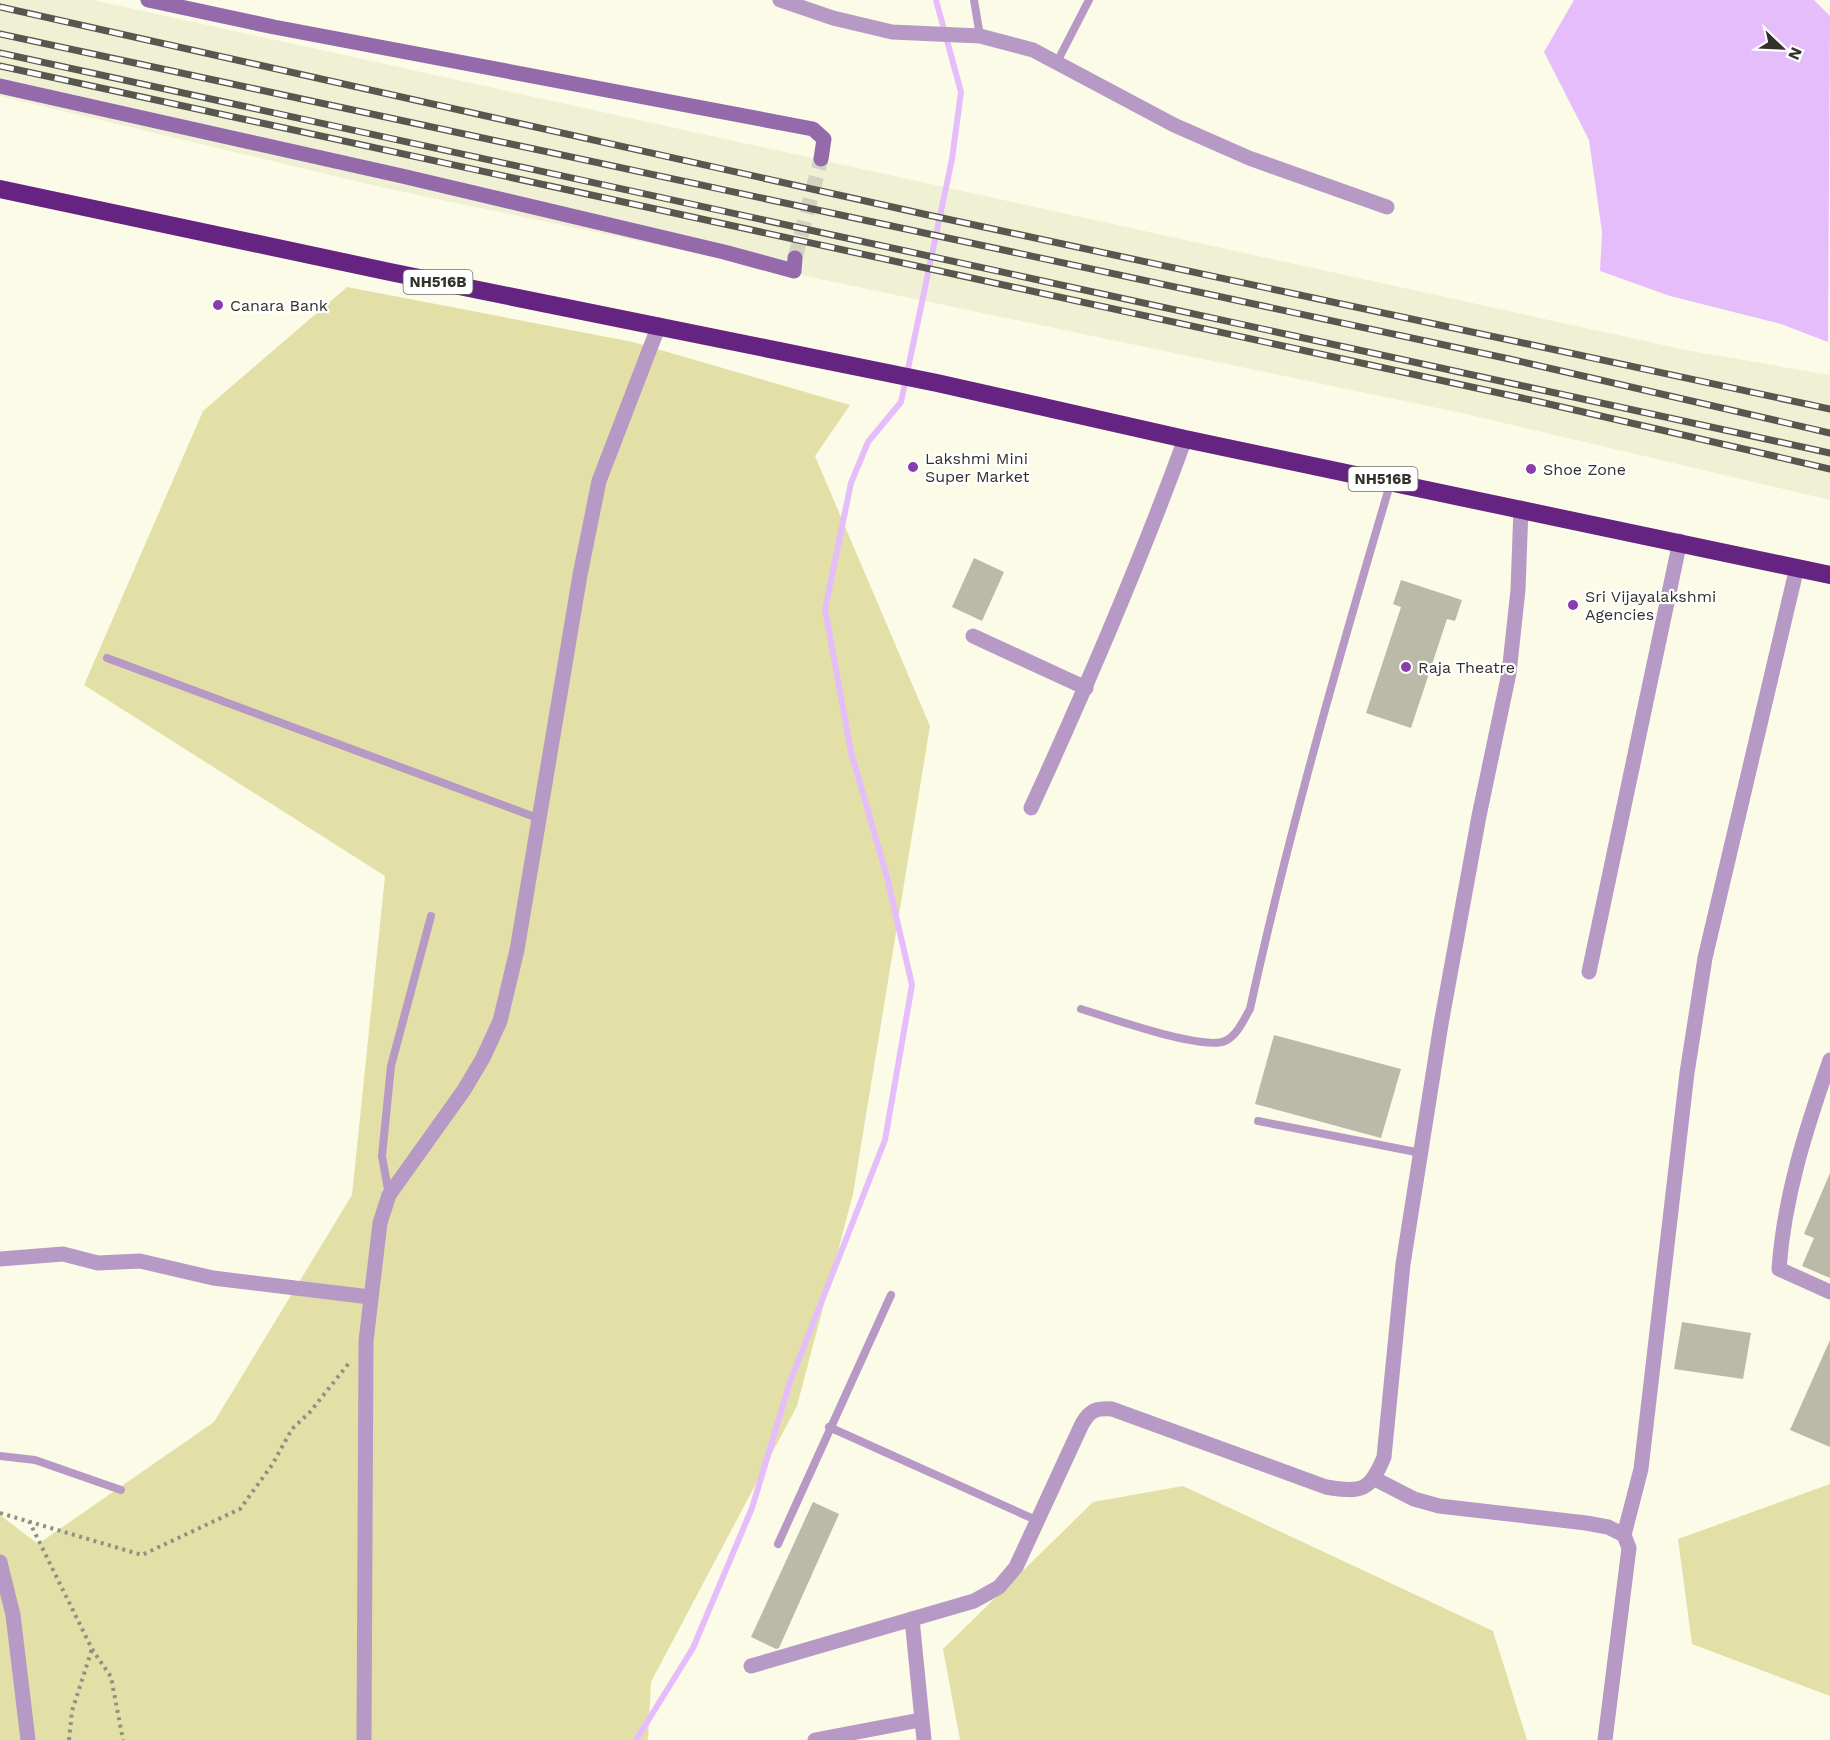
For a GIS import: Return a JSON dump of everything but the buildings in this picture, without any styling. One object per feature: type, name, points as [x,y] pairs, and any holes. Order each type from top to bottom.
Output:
[{"type":"highway","name":"NH516B","points":[[0,189],[390,272],[937,382],[1185,439],[1680,541],[1830,575]]},
{"type":"street","points":[[148,0],[813,129],[824,139],[821,159]]},
{"type":"street","points":[[780,0],[833,18],[892,32],[981,36],[1033,50],[1174,125],[1238,153],[1387,207]]},
{"type":"street","points":[[0,86],[402,176],[724,252],[794,271],[795,258]]},
{"type":"street","points":[[364,1740],[366,1341],[380,1223],[389,1195],[464,1090],[483,1058],[500,1020],[517,950],[541,819],[580,574],[599,481],[659,325]]},
{"type":"street","points":[[1031,808],[1086,688],[1148,541],[1185,439]]},
{"type":"street","points":[[750,1666],[974,1601],[999,1587],[1016,1567],[1088,1413],[1098,1408],[1112,1409],[1326,1487],[1345,1490],[1361,1488],[1375,1479],[1384,1456],[1403,1264],[1421,1153],[1479,816],[1509,673],[1518,590],[1521,508]]},
{"type":"street","points":[[1589,972],[1680,541]]},
{"type":"street","points":[[1605,1740],[1629,1548],[1624,1535],[1641,1469],[1687,1072],[1705,958],[1797,567]]},
{"type":"street","points":[[973,636],[1086,688]]},
{"type":"street","points":[[1830,1060],[1794,1172],[1782,1223],[1779,1269],[1830,1292]]},
{"type":"street","points":[[0,1259],[63,1254],[98,1263],[140,1261],[213,1278],[370,1297]]},
{"type":"street","points":[[1375,1479],[1414,1499],[1439,1506],[1586,1523],[1608,1527],[1624,1535]]},
{"type":"street","points":[[0,1562],[13,1615],[28,1740]]},
{"type":"street","points":[[912,1619],[920,1720],[924,1740]]},
{"type":"street","points":[[815,1740],[920,1720]]},
{"type":"lane","points":[[974,0],[981,36]]},
{"type":"lane","points":[[1057,62],[1089,0]]},
{"type":"lane","points":[[1081,1009],[1200,1043],[1225,1041],[1240,1028],[1250,1009],[1282,863],[1331,682],[1391,481]]},
{"type":"lane","points":[[107,658],[541,819]]},
{"type":"lane","points":[[389,1195],[382,1156],[391,1066],[431,916]]},
{"type":"lane","points":[[1258,1122],[1421,1153]]},
{"type":"lane","points":[[778,1544],[829,1427],[891,1295]]},
{"type":"lane","points":[[829,1427],[1036,1520]]},
{"type":"lane","points":[[0,1456],[35,1460],[121,1490]]},
{"type":"path","points":[[0,1513],[142,1555],[240,1509],[272,1465],[292,1429],[310,1412],[366,1341]]},
{"type":"path","points":[[28,1521],[92,1649],[111,1677],[123,1740]]},
{"type":"path","points":[[69,1740],[72,1711],[92,1649]]},
{"type":"shaded area","points":[[0,0],[93,0],[1686,350],[1830,375],[1830,500],[1466,414],[389,189],[0,96]]},
{"type":"shaded area","points":[[1574,0],[1814,0],[1830,16],[1828,342],[1781,324],[1670,296],[1600,271],[1602,232],[1589,140],[1544,52]]},
{"type":"shaded area","points":[[347,287],[633,342],[850,405],[815,456],[930,726],[853,1194],[797,1406],[651,1682],[648,1740],[0,1740],[0,1515],[38,1544],[214,1422],[352,1195],[385,876],[84,685],[203,411]]},
{"type":"shaded area","points":[[1830,1484],[1830,1696],[1692,1644],[1678,1539]]},
{"type":"shaded area","points":[[1183,1486],[1493,1631],[1527,1740],[960,1740],[943,1649],[1093,1502]]},
{"type":"waterway","points":[[636,1740],[693,1648],[752,1508],[790,1382],[885,1140],[912,985],[887,877],[851,752],[825,609],[851,483],[868,442],[901,402],[952,159],[961,92],[936,0]]},
{"type":"tunnel","points":[[795,258],[821,159]]},
{"type":"railway","points":[[0,7],[928,215],[1830,409]]},
{"type":"railway","points":[[0,34],[1514,360],[1830,433]]},
{"type":"railway","points":[[0,53],[1830,453]]},
{"type":"railway","points":[[0,66],[1540,402],[1830,469]]},
{"type":"place","name":"Canara Bank","points":[[218,305]]},
{"type":"place","name":"Lakshmi Mini Super Market","points":[[913,467]]},
{"type":"place","name":"Shoe Zone","points":[[1531,469]]},
{"type":"place","name":"Sri Vijayalakshmi Agencies","points":[[1573,605]]},
{"type":"place","name":"Raja Theatre","points":[[1406,667]]}]
